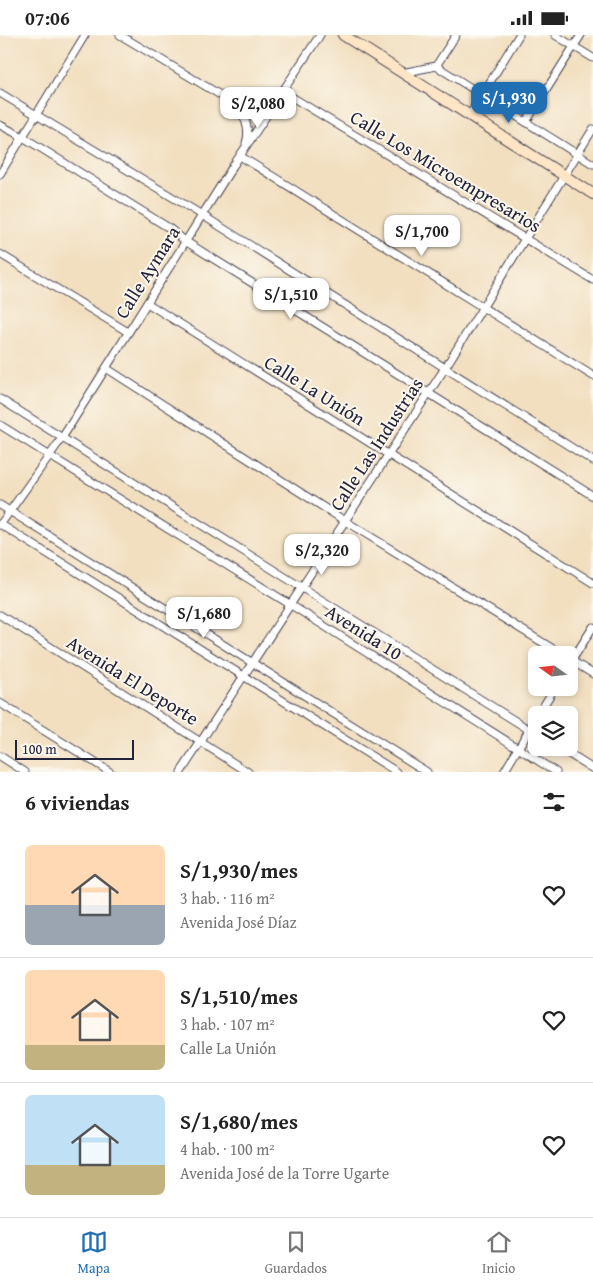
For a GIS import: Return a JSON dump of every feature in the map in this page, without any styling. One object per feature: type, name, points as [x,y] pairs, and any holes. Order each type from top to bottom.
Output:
[{"type":"street","points":[[0,174],[85,35]]},
{"type":"street","points":[[120,35],[237,105],[244,117],[248,137],[240,156],[593,376]]},
{"type":"street","name":"Calle Aymara","points":[[0,524],[62,438],[185,241],[320,35]]},
{"type":"street","points":[[342,35],[593,194]]},
{"type":"street","points":[[436,66],[456,35]]},
{"type":"street","points":[[469,116],[520,35]]},
{"type":"street","points":[[554,35],[593,58]]},
{"type":"street","points":[[526,122],[581,35]]},
{"type":"street","points":[[402,73],[436,66],[593,164]]},
{"type":"street","points":[[237,105],[260,101],[282,91]]},
{"type":"street","name":"Calle Los Microempresarios","points":[[282,91],[593,281]]},
{"type":"street","points":[[0,93],[202,215],[593,461]]},
{"type":"street","points":[[0,125],[23,137],[169,228],[185,241],[593,496]]},
{"type":"street","name":"Calle Las Industrias","points":[[181,772],[429,394],[484,308],[593,129]]},
{"type":"street","points":[[0,254],[128,333]]},
{"type":"street","name":"Calle La Unión","points":[[147,303],[593,583]]},
{"type":"street","points":[[106,368],[345,521],[548,646]]},
{"type":"street","name":"Avenida 10","points":[[0,399],[528,728]]},
{"type":"street","name":"Avenida 10","points":[[0,425],[556,772]]},
{"type":"street","points":[[0,505],[427,772]]},
{"type":"street","points":[[0,524],[397,772]]},
{"type":"street","name":"Avenida El Deporte","points":[[0,615],[248,772]]},
{"type":"street","points":[[578,649],[593,627]]},
{"type":"street","points":[[578,666],[593,674]]},
{"type":"street","points":[[0,703],[110,772]]},
{"type":"street","points":[[504,772],[528,731]]},
{"type":"street","points":[[0,756],[25,772]]},
{"type":"street","points":[[572,756],[593,769]]}]
